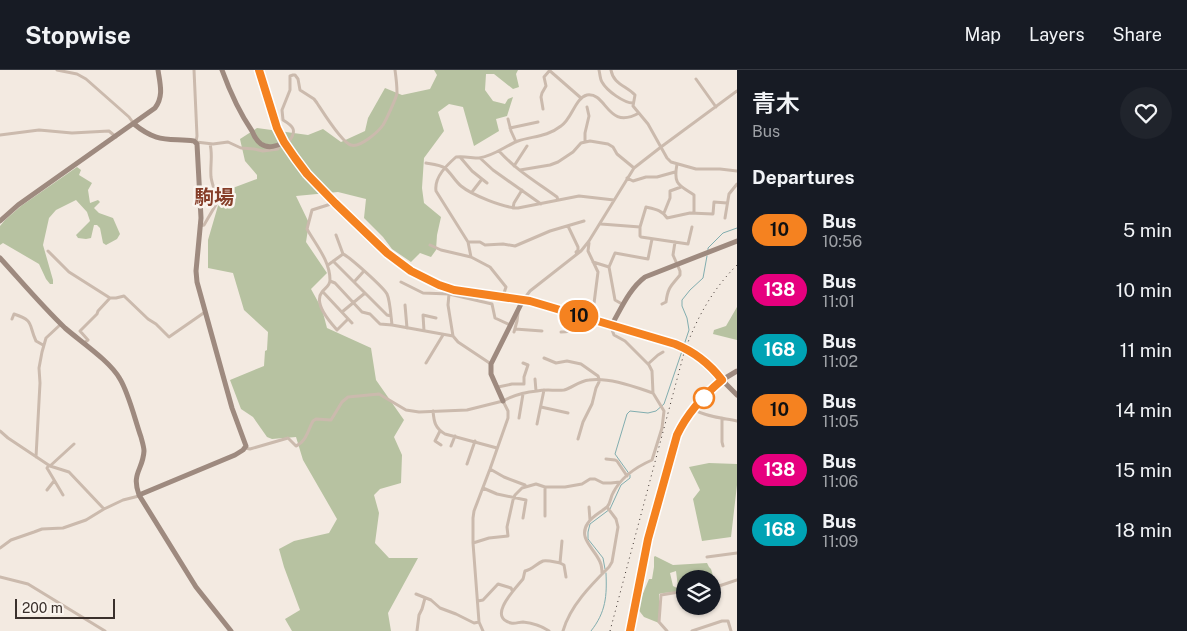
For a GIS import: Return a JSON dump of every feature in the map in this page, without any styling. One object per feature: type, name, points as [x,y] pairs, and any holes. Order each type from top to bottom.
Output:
[{"type":"highway","points":[[259,70],[282,144],[335,203],[387,253],[411,271],[434,283],[454,290],[530,301],[675,344],[701,358],[722,380],[693,409],[681,426],[674,444],[648,539],[630,631]]},
{"type":"street","points":[[57,70],[77,74],[86,79],[129,117],[134,124],[157,138],[210,144],[228,142],[241,148],[263,151],[278,149],[282,144]]},
{"type":"street","points":[[0,221],[18,205],[155,108],[161,97],[158,70]]},
{"type":"street","points":[[194,70],[201,218],[196,277],[245,448]]},
{"type":"street","points":[[222,70],[237,107],[256,139],[266,146],[282,144],[290,140],[293,134],[294,130],[292,127],[283,120],[282,110],[290,90],[290,76],[295,75],[298,79],[300,90],[314,99],[342,139],[351,145],[356,145],[360,144],[385,122],[397,95],[395,70]]},
{"type":"street","points":[[543,109],[541,98],[546,86],[544,77],[549,70],[581,98]]},
{"type":"street","points":[[599,70],[601,80],[608,89],[624,101],[633,103]]},
{"type":"street","points":[[611,70],[612,75],[618,82],[635,95],[633,106],[648,124],[671,162],[696,169],[737,170]]},
{"type":"street","points":[[696,79],[716,107]]},
{"type":"street","points":[[483,631],[479,622],[473,518],[508,414],[490,370],[491,364],[513,329],[517,311],[523,300],[589,242],[634,168],[737,91]]},
{"type":"street","points":[[471,256],[468,242],[435,187],[442,169],[456,157],[480,158],[499,152],[516,142],[544,136],[563,125],[569,119],[581,98],[586,95],[598,98],[614,115],[620,118],[630,117],[639,113]]},
{"type":"street","points":[[585,141],[589,116],[587,107]]},
{"type":"street","points":[[508,119],[516,142]]},
{"type":"street","points":[[510,128],[538,122]]},
{"type":"street","points":[[0,135],[39,130],[72,133],[109,131],[116,136]]},
{"type":"street","points":[[520,170],[558,162],[585,141],[608,144],[634,168]]},
{"type":"street","points":[[200,226],[204,225],[218,201],[211,179],[212,151],[210,144]]},
{"type":"street","points":[[514,166],[528,146]]},
{"type":"street","points":[[499,152],[514,166],[558,197],[558,200]]},
{"type":"street","points":[[460,156],[472,171],[487,183]]},
{"type":"street","points":[[480,158],[493,170],[541,204]]},
{"type":"street","points":[[426,163],[445,168],[462,187],[499,205],[513,208],[579,196],[614,200]]},
{"type":"street","points":[[677,164],[676,180],[681,187],[694,194],[694,213]]},
{"type":"street","points":[[627,178],[633,181],[675,172]]},
{"type":"street","points":[[472,192],[482,179]]},
{"type":"street","points":[[725,218],[729,194],[736,188],[737,184]]},
{"type":"street","points":[[664,213],[670,198],[670,191],[681,187]]},
{"type":"street","points":[[513,208],[522,190]]},
{"type":"street","points":[[692,227],[688,244],[640,236],[640,227],[646,208],[664,213],[667,218],[694,213],[713,214],[714,202],[727,203]]},
{"type":"street","points":[[335,203],[312,210],[307,229],[328,266],[330,281],[320,294],[319,299],[325,315],[338,330],[348,319]]},
{"type":"street","points":[[468,242],[480,242],[485,245],[503,244],[515,246],[550,231],[584,221]]},
{"type":"street","points":[[600,224],[640,227]]},
{"type":"street","points":[[568,226],[578,247],[577,254]]},
{"type":"street","points":[[336,235],[343,254],[348,256],[386,293],[392,325]]},
{"type":"street","points":[[623,304],[615,300],[610,267],[615,253],[648,259],[652,238]]},
{"type":"street","points":[[603,574],[600,560],[585,537],[585,528],[590,520],[608,509],[612,493],[620,482],[638,466],[652,460],[662,428],[664,411],[654,393],[652,371],[648,364],[626,341],[614,335],[611,326],[630,292],[640,280],[653,273],[737,241]]},
{"type":"street","points":[[589,242],[588,251],[598,272],[592,320]]},
{"type":"street","points":[[662,304],[666,302],[671,285],[680,275],[673,256],[675,242]]},
{"type":"street","points":[[430,245],[440,250],[471,256],[490,268],[506,287],[503,296]]},
{"type":"street","points":[[48,251],[69,272],[110,298],[124,296],[169,337],[205,312]]},
{"type":"street","points":[[328,266],[343,254]]},
{"type":"street","points":[[0,258],[61,324],[114,370],[121,380],[144,448],[144,455],[136,478],[139,495],[196,587],[231,631]]},
{"type":"street","points":[[334,260],[387,315],[391,316]]},
{"type":"street","points":[[593,262],[610,267]]},
{"type":"street","points":[[354,282],[364,271]]},
{"type":"street","points":[[330,281],[362,312],[370,314],[380,324],[453,336]]},
{"type":"street","points":[[402,282],[423,293],[449,294],[492,304],[495,318],[513,329],[542,331]]},
{"type":"street","points":[[322,292],[352,324]]},
{"type":"street","points":[[342,312],[365,293]]},
{"type":"street","points":[[449,294],[448,305],[453,336],[458,342],[491,364]]},
{"type":"street","points":[[84,344],[88,340],[80,331],[110,298]]},
{"type":"street","points":[[405,305],[407,328]]},
{"type":"street","points":[[12,319],[14,314],[27,319],[36,341],[43,344]]},
{"type":"street","points":[[424,331],[423,315],[436,318]]},
{"type":"street","points":[[561,332],[570,332],[579,327],[583,317]]},
{"type":"street","points":[[36,458],[40,368],[43,344],[46,338],[61,324]]},
{"type":"street","points":[[426,363],[443,335]]},
{"type":"street","points":[[648,364],[663,352]]},
{"type":"street","points":[[544,358],[556,363],[567,361],[581,364],[598,376],[600,382],[596,388],[592,404],[583,422],[578,439]]},
{"type":"street","points":[[497,388],[512,384],[524,384],[528,364],[523,363]]},
{"type":"street","points":[[737,371],[722,380],[737,395]]},
{"type":"street","points":[[535,379],[536,390]]},
{"type":"street","points":[[0,548],[11,540],[42,529],[62,528],[86,520],[123,500],[234,455],[245,448],[250,449],[288,438],[296,446],[299,446],[303,442],[313,421],[316,419],[331,420],[342,402],[348,397],[379,394],[406,410],[419,412],[466,410],[503,401],[536,390],[566,390],[577,383],[599,379],[654,393]]},
{"type":"street","points":[[537,424],[544,390]]},
{"type":"street","points":[[519,418],[523,394]]},
{"type":"street","points":[[540,407],[568,413]]},
{"type":"street","points":[[693,409],[737,422]]},
{"type":"street","points":[[433,411],[435,426],[445,434],[497,448]]},
{"type":"street","points":[[722,418],[723,446]]},
{"type":"street","points":[[0,431],[36,458],[69,472],[104,509]]},
{"type":"street","points":[[440,431],[435,441],[441,445]]},
{"type":"street","points":[[451,446],[455,436]]},
{"type":"street","points":[[467,464],[475,441]]},
{"type":"street","points":[[62,495],[47,468],[74,444]]},
{"type":"street","points":[[606,459],[617,461],[627,475]]},
{"type":"street","points":[[490,469],[518,483],[528,485],[539,484],[545,487],[565,487],[582,484],[590,479],[611,483],[620,482]]},
{"type":"street","points":[[47,490],[54,480]]},
{"type":"street","points":[[473,542],[508,536],[507,527],[515,495],[528,485]]},
{"type":"street","points":[[545,487],[545,516]]},
{"type":"street","points":[[483,488],[497,494],[526,500],[523,518]]},
{"type":"street","points":[[589,507],[590,520]]},
{"type":"street","points":[[563,631],[566,621],[580,599],[608,568],[613,558],[618,530],[616,519],[608,509]]},
{"type":"street","points":[[560,563],[562,541]]},
{"type":"street","points":[[707,557],[737,553]]},
{"type":"street","points":[[549,631],[529,623],[512,623],[505,620],[502,617],[502,613],[506,600],[524,577],[525,571],[531,570],[544,561],[564,565],[566,577]]},
{"type":"street","points":[[0,577],[28,584],[105,631]]},
{"type":"street","points":[[721,585],[737,580]]},
{"type":"street","points":[[478,601],[483,600],[498,584],[512,590]]},
{"type":"street","points":[[665,630],[660,622],[661,595],[676,592]]},
{"type":"street","points":[[416,594],[430,600],[440,608],[474,623],[479,622]]},
{"type":"street","points":[[417,631],[419,615],[425,598]]},
{"type":"street","points":[[692,631],[728,621],[731,631]]},
{"type":"green space","points":[[434,70],[518,70],[516,74],[519,87],[513,89],[494,74],[486,74],[485,90],[493,101],[505,104],[508,99],[513,97],[507,116],[496,119],[499,131],[474,146],[463,107],[449,104],[438,112],[444,131],[424,158],[422,188],[424,203],[441,217],[436,250],[431,257],[420,253],[411,262],[392,249],[364,218],[366,199],[338,192],[296,196],[309,223],[306,242],[327,273],[311,289],[322,309],[327,328],[371,348],[376,380],[404,420],[394,437],[402,455],[401,483],[380,489],[374,495],[379,513],[375,543],[389,558],[418,558],[388,613],[391,631],[292,631],[285,619],[300,610],[279,549],[294,541],[329,533],[337,519],[303,460],[296,437],[272,439],[267,437],[253,417],[241,409],[230,380],[264,366],[268,332],[244,310],[233,273],[208,268],[208,240],[222,192],[257,179],[257,175],[245,161],[240,139],[257,128],[308,135],[323,129],[341,142],[365,131],[368,118],[385,88],[402,95],[430,89],[437,75]]},
{"type":"green space","points":[[77,167],[81,170],[79,175],[92,183],[88,190],[90,203],[98,200],[100,202],[94,208],[99,213],[113,218],[120,234],[117,239],[106,245],[103,243],[100,228],[94,225],[91,238],[78,238],[76,235],[90,221],[87,212],[76,200],[56,210],[49,218],[43,245],[53,280],[53,284],[50,284],[39,264],[3,243],[0,245],[0,226],[21,206]]},
{"type":"green space","points":[[737,307],[737,340],[713,334],[714,330],[726,326]]},
{"type":"green space","points":[[709,463],[737,464],[737,485],[731,537],[702,541],[693,499],[700,490],[689,467]]},
{"type":"green space","points":[[654,557],[673,565],[707,563],[711,570],[676,570],[670,573],[676,592],[659,594],[659,623],[644,617],[637,608],[649,579],[652,579]]},
{"type":"waterway","points":[[708,250],[723,233],[737,228]]},
{"type":"waterway","points":[[684,345],[689,330],[682,300],[703,278],[707,256]]},
{"type":"waterway","points":[[605,569],[603,558],[588,539],[588,532],[590,524],[610,509],[621,485],[630,478],[630,475],[615,454],[627,414],[630,411],[648,413],[656,411],[664,404],[682,351]]},
{"type":"waterway","points":[[591,631],[603,610],[606,573]]},
{"type":"railway","points":[[610,631],[684,353],[694,328],[712,295],[737,265]]},
{"type":"bus line","name":"10","points":[[259,70],[277,128],[284,142],[307,174],[387,253],[411,271],[454,290],[530,301],[675,344],[701,358],[722,380],[693,409],[677,435],[648,539],[630,631]]},
{"type":"district","name":"駒場","points":[[214,197]]}]
